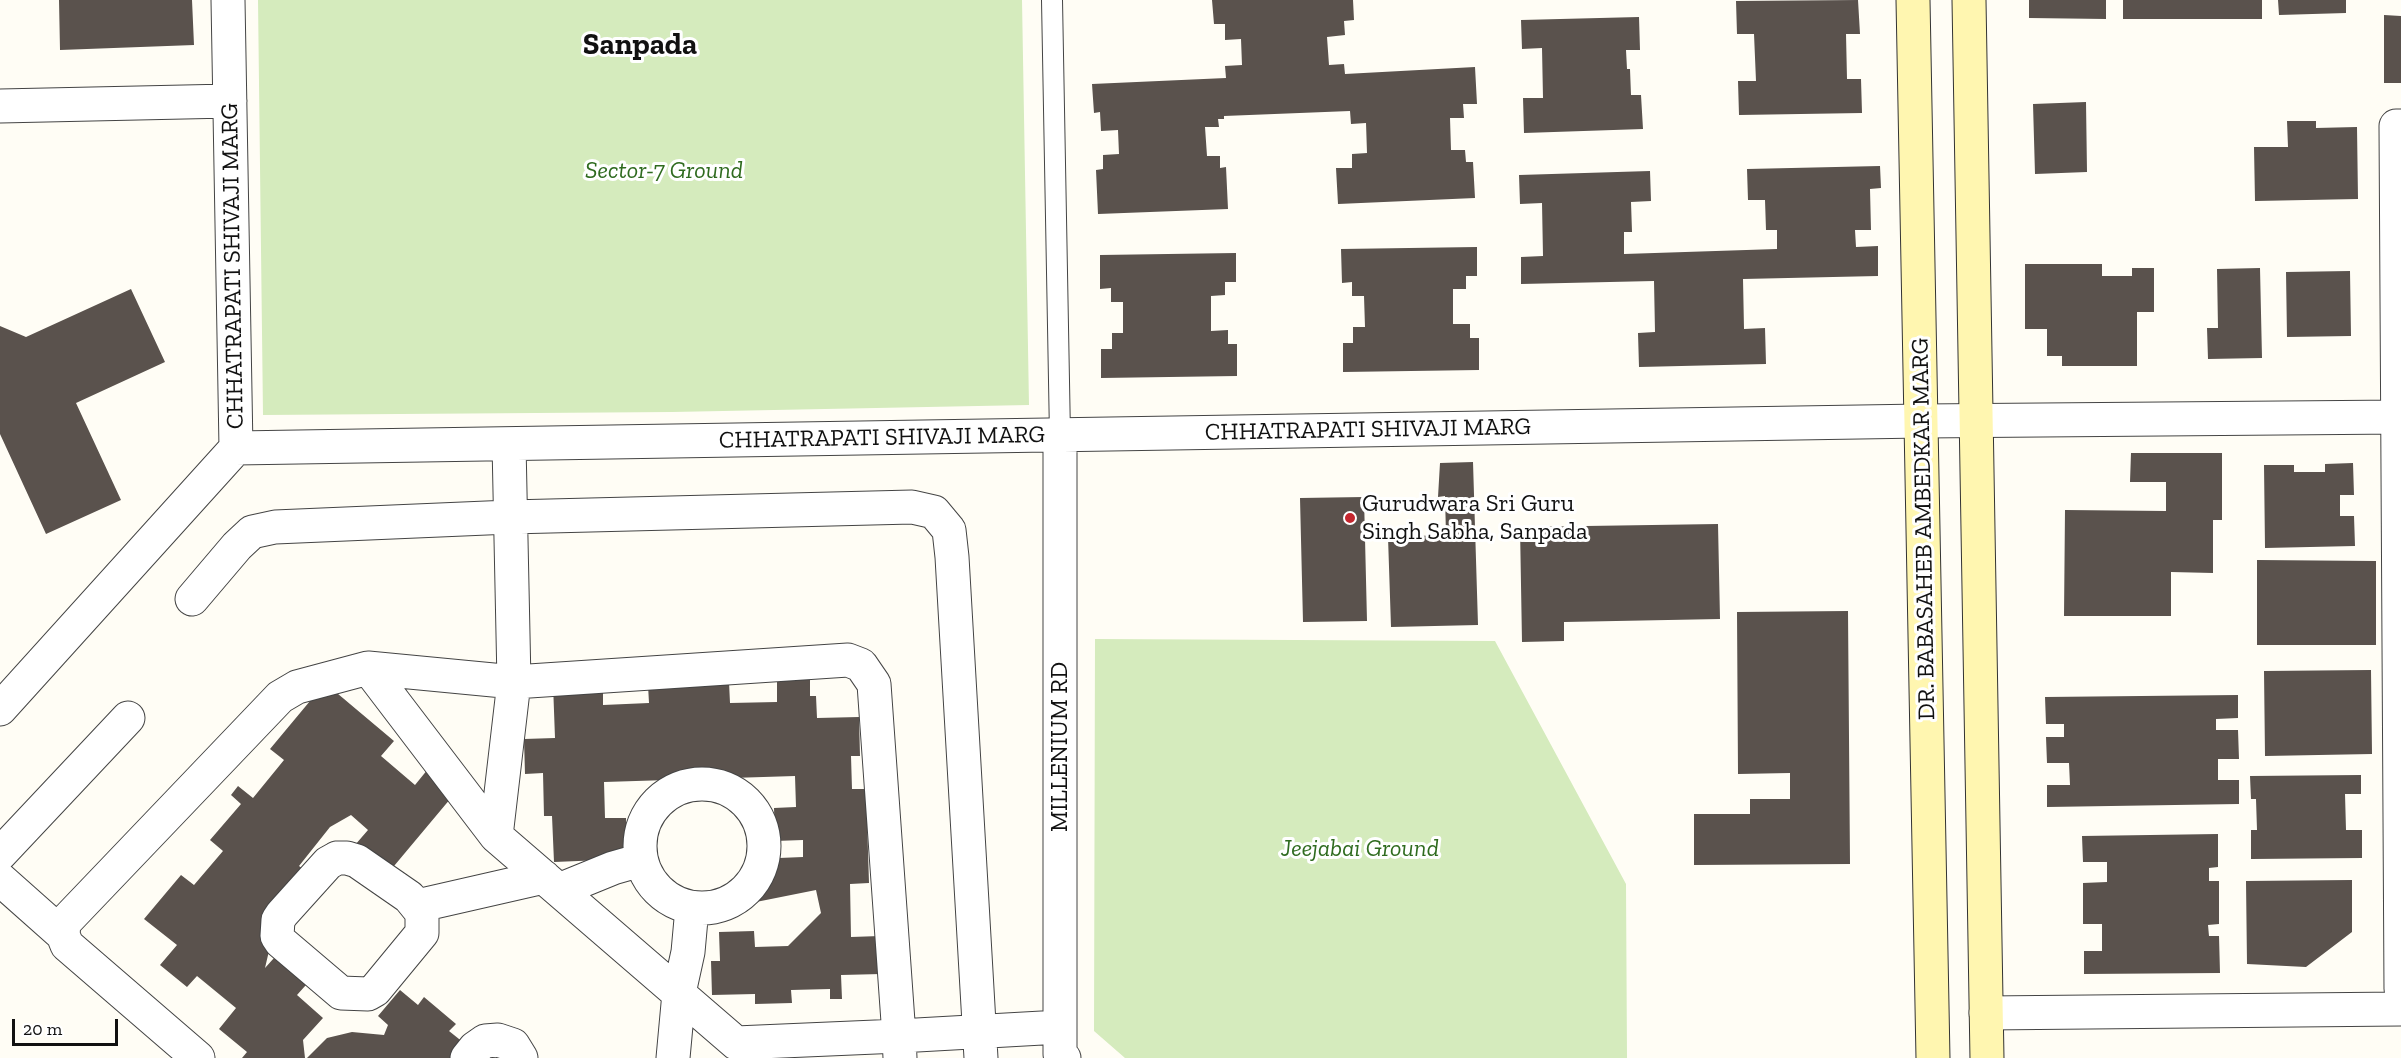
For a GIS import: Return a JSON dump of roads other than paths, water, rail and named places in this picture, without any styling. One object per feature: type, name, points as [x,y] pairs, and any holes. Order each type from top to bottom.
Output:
[{"type":"main road","name":"DR. BABASAHEB AMBEDKAR MARG","points":[[1913,0],[1933,1058]]},
{"type":"main road","points":[[1969,0],[1987,1058]]},
{"type":"street","name":"CHHATRAPATI SHIVAJI MARG","points":[[228,0],[236,448],[1976,420],[2399,417]]},
{"type":"street","points":[[0,106],[230,101]]},
{"type":"street","points":[[2401,126],[2396,126],[2401,989]]},
{"type":"street","name":"MILLENIUM RD","points":[[1060,435],[1061,1049]]},
{"type":"street","points":[[496,836],[514,682],[508,444]]},
{"type":"street","points":[[0,709],[236,448]]},
{"type":"street","points":[[192,599],[237,546],[252,532],[275,527],[510,517],[912,507],[934,512],[949,530],[952,557],[980,1045]]},
{"type":"street","points":[[198,1058],[67,945],[63,935],[64,923],[280,697],[297,687],[368,669],[514,682],[848,660],[861,665],[874,684],[899,1047]]},
{"type":"street","points":[[368,669],[496,836],[747,1051],[980,1045],[1061,1049]]},
{"type":"street","points":[[0,854],[128,718]]},
{"type":"street","points":[[697,784],[716,785],[734,793],[749,805],[760,824],[764,845],[761,866],[750,885],[734,900],[714,907],[692,908],[671,901],[655,887],[643,869],[641,860],[639,850],[641,831],[648,813],[661,799],[678,789],[697,784]]},
{"type":"street","points":[[337,858],[357,861],[409,897],[417,906],[422,913],[422,933],[375,990],[368,994],[341,993],[281,942],[278,936],[278,920],[282,914],[328,863],[337,858]]},
{"type":"street","points":[[417,906],[551,884],[641,860]]},
{"type":"street","points":[[0,879],[63,935]]},
{"type":"street","points":[[673,1058],[679,993],[688,952],[692,908]]},
{"type":"street","points":[[1986,1013],[2401,1009]]},
{"type":"street","points":[[467,1058],[485,1041],[498,1040],[513,1046],[520,1058]]},
{"type":"lane","points":[[1052,0],[1060,435]]},
{"type":"place","name":"Gurudwara Sri Guru Singh Sabha, Sanpada","points":[[1350,518]]},
{"type":"district","name":"Sanpada","points":[[640,45]]},
{"type":"park label","name":"Sector-7 Ground","points":[[664,171]]},
{"type":"park label","name":"Jeejabai Ground","points":[[1360,849]]}]
